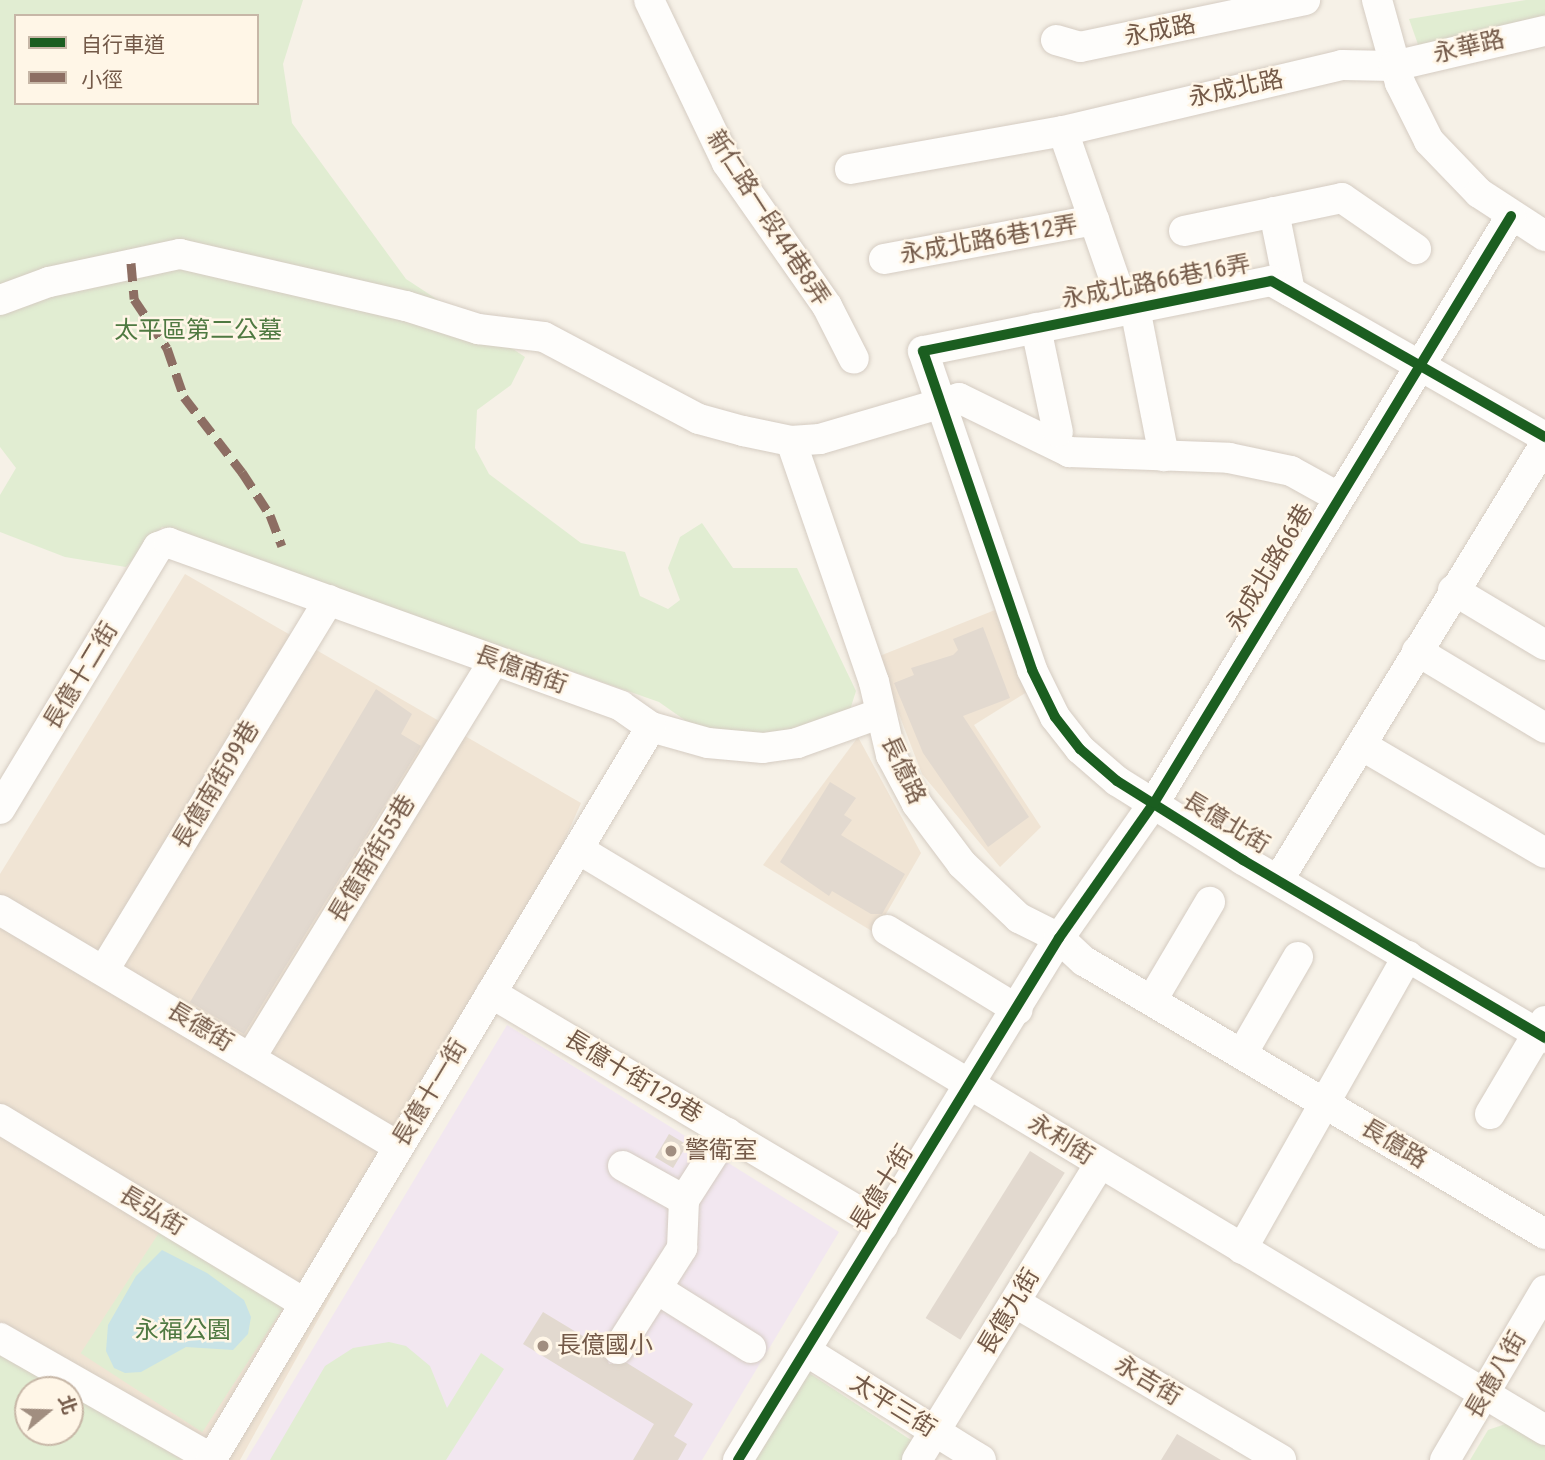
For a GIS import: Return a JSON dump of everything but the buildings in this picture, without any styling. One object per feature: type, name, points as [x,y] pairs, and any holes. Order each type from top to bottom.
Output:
[{"type":"street","name":"新仁路一段44巷8弄","points":[[649,0],[727,163],[827,306],[853,359]]},
{"type":"street","name":"永成路","points":[[1056,40],[1080,47],[1305,0]]},
{"type":"street","points":[[1377,0],[1394,66],[1429,141],[1451,170],[1511,216],[1545,236]]},
{"type":"street","name":"永華路","points":[[1394,66],[1545,31]]},
{"type":"street","name":"永成北路","points":[[850,169],[1063,131],[1342,65],[1394,66]]},
{"type":"street","points":[[1063,131],[1116,283],[1135,308],[1164,456]]},
{"type":"street","name":"永成北路66巷16弄","points":[[1184,231],[1342,198],[1416,249]]},
{"type":"street","name":"永成北路66巷16弄","points":[[1274,212],[1290,291]]},
{"type":"street","name":"永成北路66巷","points":[[1059,938],[1154,803],[1511,216]]},
{"type":"street","name":"永成北路6巷12弄","points":[[884,259],[1094,220]]},
{"type":"street","points":[[0,300],[131,263],[180,254],[213,260],[303,286],[407,306],[478,329],[544,337],[699,419],[791,441],[820,439],[938,402],[959,398],[1069,452],[1229,458],[1278,467],[1338,497]]},
{"type":"street","name":"永成北路66巷16弄","points":[[923,351],[1271,281],[1422,363],[1545,437]]},
{"type":"street","points":[[1036,328],[1058,432]]},
{"type":"street","name":"長億北街","points":[[923,351],[938,402],[1045,700],[1094,763],[1154,803],[1408,956],[1543,1031]]},
{"type":"street","name":"長億路","points":[[791,441],[874,682],[879,714],[891,755],[940,837],[1019,918],[1059,938],[1084,961],[1545,1234]]},
{"type":"street","points":[[1279,879],[1453,590],[1545,444]]},
{"type":"street","name":"長億南街","points":[[164,545],[329,600],[621,706],[651,727],[708,743],[763,748],[797,743],[879,714]]},
{"type":"street","name":"長億十二街","points":[[0,809],[164,545]]},
{"type":"street","points":[[1453,590],[1545,645]]},
{"type":"street","name":"長億南街99巷","points":[[104,970],[329,600]]},
{"type":"street","points":[[1418,651],[1545,729]]},
{"type":"street","name":"長億南街55巷","points":[[251,1057],[494,660]]},
{"type":"street","name":"長億十一街","points":[[211,1459],[651,727]]},
{"type":"street","points":[[1362,745],[1545,853]]},
{"type":"street","name":"永利街","points":[[578,849],[1545,1430]]},
{"type":"street","points":[[1152,1000],[1209,902]]},
{"type":"street","name":"長德街","points":[[0,909],[398,1146]]},
{"type":"street","points":[[887,930],[1018,1010]]},
{"type":"street","name":"長億十街","points":[[738,1460],[972,1086],[1059,938]]},
{"type":"street","points":[[1242,1249],[1408,956]]},
{"type":"street","points":[[1242,1054],[1298,957]]},
{"type":"street","name":"長億十街129巷","points":[[491,993],[883,1226]]},
{"type":"street","points":[[1490,1114],[1543,1031]]},
{"type":"street","name":"長弘街","points":[[0,1119],[304,1303]]},
{"type":"street","points":[[618,1349],[682,1248],[684,1200],[727,1133]]},
{"type":"street","name":"長億九街","points":[[917,1460],[1100,1164]]},
{"type":"street","points":[[623,1166],[684,1200]]},
{"type":"street","points":[[657,1289],[751,1348]]},
{"type":"street","name":"長億八街","points":[[1445,1460],[1545,1290]]},
{"type":"street","name":"永吉街","points":[[1016,1303],[1281,1460]]},
{"type":"street","points":[[0,1338],[211,1459]]},
{"type":"street","name":"太平三街","points":[[806,1351],[981,1460]]},
{"type":"shaded area","points":[[185,574],[581,803],[487,1015],[240,1460],[0,1460],[0,874]]},
{"type":"shaded area","points":[[995,610],[1027,692],[974,725],[1041,827],[1000,867],[922,774],[877,657]]},
{"type":"shaded area","points":[[858,737],[921,853],[875,933],[763,865]]},
{"type":"shaded area","name":"長億國小","points":[[507,1025],[839,1232],[702,1460],[246,1460]]},
{"type":"green space","name":"太平區第二公墓","points":[[0,0],[303,0],[283,64],[292,123],[406,279],[525,357],[511,385],[477,410],[475,448],[489,474],[581,543],[625,552],[640,596],[668,609],[680,600],[668,568],[680,537],[702,523],[733,568],[797,568],[856,691],[849,713],[800,731],[743,741],[706,735],[659,702],[162,527],[126,567],[65,557],[0,532],[0,495],[16,468],[0,447]]},
{"type":"green space","points":[[1526,0],[1545,0],[1545,28],[1421,53],[1409,19]]},
{"type":"green space","name":"永福公園","points":[[164,1225],[286,1304],[202,1432],[81,1353]]},
{"type":"green space","points":[[389,1342],[406,1346],[430,1366],[447,1408],[481,1353],[504,1369],[446,1460],[270,1460],[325,1366],[353,1348]]},
{"type":"green space","name":"永福公園","points":[[0,1350],[45,1376],[14,1376],[14,1446],[84,1446],[84,1399],[182,1460],[0,1460]]},
{"type":"green space","points":[[809,1373],[917,1444],[906,1460],[753,1460]]},
{"type":"green space","points":[[1517,1420],[1545,1438],[1545,1460],[1470,1460],[1488,1430]]},
{"type":"water","points":[[162,1250],[207,1273],[244,1300],[251,1317],[248,1334],[233,1350],[186,1347],[141,1372],[125,1373],[114,1368],[106,1351],[108,1325],[136,1276]]},
{"type":"marked path","points":[[131,263],[134,299],[167,348],[184,397],[242,472],[270,515],[282,546]]},
{"type":"cycle path","points":[[738,1460],[1059,938],[1154,803],[1511,216]]},
{"type":"cycle path","points":[[1545,437],[1271,281],[923,351],[1032,670],[1055,717],[1080,749],[1117,781],[1243,860],[1545,1038]]},
{"type":"place","name":"警衛室","points":[[671,1151]]},
{"type":"place","name":"長億國小","points":[[543,1346]]}]
